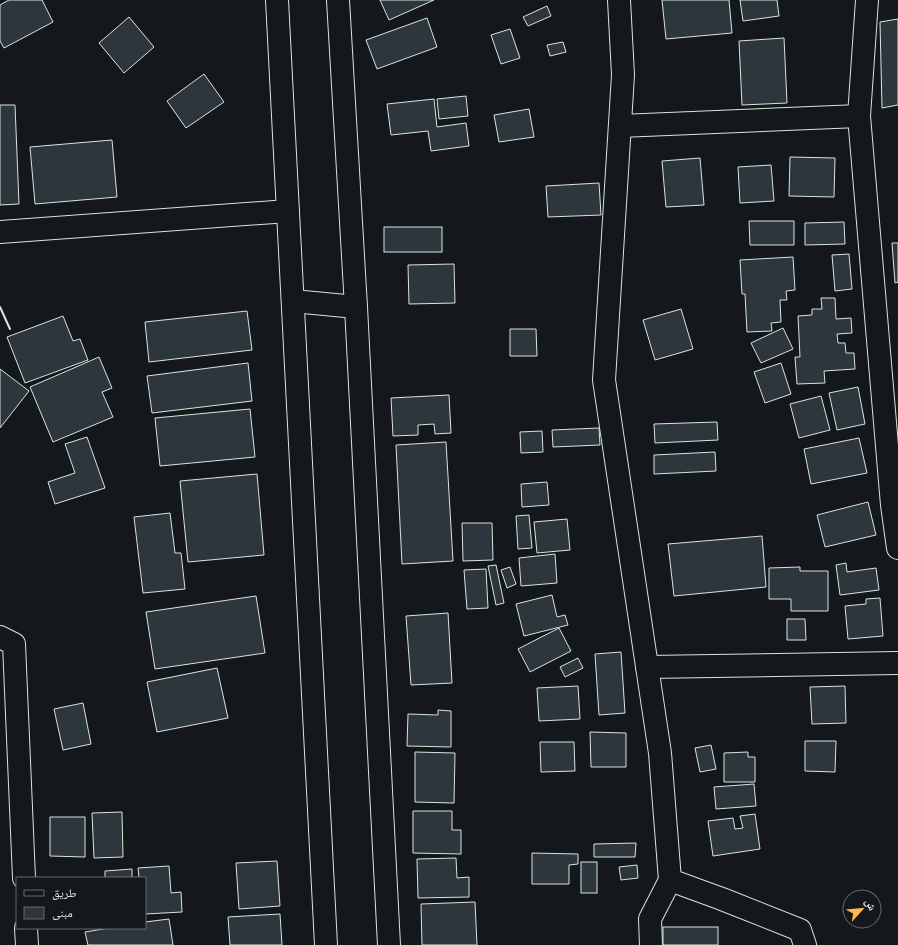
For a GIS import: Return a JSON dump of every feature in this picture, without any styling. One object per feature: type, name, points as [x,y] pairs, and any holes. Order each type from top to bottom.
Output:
[{"type":"street","points":[[277,0],[326,945]]},
{"type":"street","points":[[338,0],[356,307],[389,945]]},
{"type":"street","points":[[619,0],[623,75],[604,380],[660,753],[670,880],[650,919],[651,945]]},
{"type":"street","points":[[867,0],[858,116],[898,548]]},
{"type":"street","points":[[620,126],[858,116]]},
{"type":"street","points":[[0,232],[288,211]]},
{"type":"street","points":[[293,301],[356,307]]},
{"type":"street","points":[[0,637],[14,644],[24,877]]},
{"type":"street","points":[[647,667],[898,663]]},
{"type":"street","points":[[670,880],[800,930],[805,945]]},
{"type":"street","points":[[26,929],[27,945]]},
{"type":"building","points":[[9,0],[42,0],[53,22],[4,48],[0,41],[0,5]]},
{"type":"building","points":[[380,0],[434,0],[389,20]]},
{"type":"building","points":[[662,0],[729,0],[732,33],[666,39]]},
{"type":"building","points":[[740,0],[777,0],[779,16],[743,21]]},
{"type":"building","points":[[547,6],[551,16],[528,26],[523,17]]},
{"type":"building","points":[[129,17],[154,47],[124,73],[99,43]]},
{"type":"building","points":[[427,18],[437,47],[377,69],[366,40]]},
{"type":"building","points":[[898,19],[898,105],[882,108],[880,22]]},
{"type":"building","points":[[510,29],[520,58],[501,64],[491,35]]},
{"type":"building","points":[[784,38],[787,103],[742,105],[739,41]]},
{"type":"building","points":[[563,42],[566,52],[550,56],[547,45]]},
{"type":"building","points":[[204,74],[224,102],[186,128],[167,101]]},
{"type":"building","points":[[466,96],[468,116],[439,119],[437,99]]},
{"type":"building","points":[[434,99],[437,127],[466,123],[469,146],[431,151],[428,131],[391,135],[387,104]]},
{"type":"building","points":[[0,105],[15,105],[19,204],[0,205]]},
{"type":"building","points":[[529,109],[534,137],[499,142],[494,115]]},
{"type":"building","points":[[112,140],[117,197],[35,204],[30,147]]},
{"type":"building","points":[[790,157],[835,158],[834,197],[789,196]]},
{"type":"building","points":[[700,158],[704,205],[666,207],[662,161]]},
{"type":"building","points":[[771,165],[774,201],[740,203],[738,167]]},
{"type":"building","points":[[599,183],[601,215],[548,217],[546,186]]},
{"type":"building","points":[[749,221],[794,221],[794,245],[750,245]]},
{"type":"building","points":[[844,222],[845,244],[805,245],[805,223]]},
{"type":"building","points":[[384,227],[442,227],[442,252],[384,252]]},
{"type":"building","points":[[892,243],[898,243],[898,282],[895,283]]},
{"type":"building","points":[[849,254],[852,289],[835,291],[832,255]]},
{"type":"building","points":[[793,257],[795,290],[786,291],[787,300],[780,300],[781,322],[771,323],[772,331],[747,332],[745,294],[742,294],[740,260]]},
{"type":"building","points":[[454,264],[455,303],[409,304],[408,265]]},
{"type":"building","points":[[821,298],[835,298],[836,319],[851,318],[852,333],[837,334],[838,343],[845,343],[846,353],[854,353],[855,369],[824,371],[825,383],[797,384],[795,357],[800,357],[798,316],[812,315],[812,309],[822,309]]},
{"type":"building","points":[[681,309],[693,349],[655,360],[643,320]]},
{"type":"building","points":[[247,311],[252,350],[149,362],[145,322]]},
{"type":"building","points":[[63,316],[73,341],[80,339],[88,360],[25,383],[7,337]]},
{"type":"building","points":[[783,328],[793,349],[761,363],[751,343]]},
{"type":"building","points":[[510,329],[536,329],[537,356],[510,356]]},
{"type":"building","points":[[99,357],[112,388],[102,392],[113,417],[53,442],[30,387]]},
{"type":"building","points":[[248,363],[252,401],[152,413],[147,376]]},
{"type":"building","points":[[781,363],[791,394],[765,403],[754,372]]},
{"type":"building","points":[[0,369],[29,391],[0,428]]},
{"type":"building","points":[[858,387],[865,424],[837,430],[829,393]]},
{"type":"building","points":[[449,395],[451,433],[435,434],[434,424],[418,425],[418,435],[393,436],[391,398]]},
{"type":"building","points":[[821,396],[830,430],[799,438],[790,404]]},
{"type":"building","points":[[250,409],[255,457],[160,466],[155,418]]},
{"type":"building","points":[[717,422],[718,440],[655,443],[654,424]]},
{"type":"building","points":[[599,428],[600,445],[553,447],[552,430]]},
{"type":"building","points":[[542,431],[543,452],[521,453],[520,432]]},
{"type":"building","points":[[87,437],[105,488],[55,504],[48,482],[75,473],[65,444]]},
{"type":"building","points":[[859,438],[867,473],[811,484],[804,449]]},
{"type":"building","points":[[446,442],[453,561],[402,564],[396,445]]},
{"type":"building","points":[[715,452],[716,471],[654,474],[654,455]]},
{"type":"building","points":[[257,474],[264,555],[188,562],[180,481]]},
{"type":"building","points":[[547,482],[549,505],[522,507],[521,484]]},
{"type":"building","points":[[868,502],[876,535],[825,547],[817,515]]},
{"type":"building","points":[[170,513],[175,553],[181,553],[185,589],[143,593],[134,517]]},
{"type":"building","points":[[529,515],[532,548],[518,549],[516,516]]},
{"type":"building","points":[[567,519],[570,550],[537,553],[534,522]]},
{"type":"building","points":[[462,523],[492,523],[493,560],[463,561]]},
{"type":"building","points":[[762,536],[766,587],[674,596],[668,544]]},
{"type":"building","points":[[555,554],[557,583],[521,586],[519,558]]},
{"type":"building","points":[[846,563],[847,572],[876,568],[879,590],[840,595],[836,565]]},
{"type":"building","points":[[496,565],[504,603],[496,605],[488,566]]},
{"type":"building","points":[[510,567],[516,584],[507,588],[501,570]]},
{"type":"building","points":[[800,567],[800,571],[828,571],[828,611],[791,611],[791,599],[769,599],[769,568]]},
{"type":"building","points":[[486,569],[488,608],[467,609],[464,570]]},
{"type":"building","points":[[552,595],[557,617],[565,615],[568,625],[524,636],[516,604]]},
{"type":"building","points":[[256,596],[265,653],[155,669],[146,612]]},
{"type":"building","points":[[880,598],[883,636],[848,639],[845,606],[866,604],[866,599]]},
{"type":"building","points":[[448,613],[452,683],[411,685],[406,616]]},
{"type":"building","points":[[787,619],[805,619],[806,640],[787,640]]},
{"type":"building","points":[[559,628],[571,651],[530,672],[518,649]]},
{"type":"building","points":[[621,652],[625,713],[599,715],[595,654]]},
{"type":"building","points":[[578,658],[583,668],[565,677],[560,667]]},
{"type":"building","points":[[217,668],[228,718],[157,732],[147,682]]},
{"type":"building","points":[[578,686],[580,719],[539,721],[537,688]]},
{"type":"building","points":[[845,686],[846,723],[812,724],[810,687]]},
{"type":"building","points":[[83,703],[91,744],[63,750],[54,709]]},
{"type":"building","points":[[438,710],[451,711],[451,747],[407,746],[408,714],[438,715]]},
{"type":"building","points":[[590,732],[626,733],[626,767],[591,767]]},
{"type":"building","points":[[805,741],[836,741],[835,772],[805,771]]},
{"type":"building","points":[[540,742],[574,742],[575,771],[541,772]]},
{"type":"building","points":[[711,745],[716,769],[700,772],[695,748]]},
{"type":"building","points":[[415,752],[455,753],[454,803],[415,802]]},
{"type":"building","points":[[748,752],[748,757],[755,757],[755,782],[724,782],[724,753]]},
{"type":"building","points":[[754,784],[756,806],[716,809],[714,787]]},
{"type":"building","points":[[413,811],[452,811],[452,830],[461,830],[461,854],[413,853]]},
{"type":"building","points":[[122,812],[123,857],[94,858],[92,813]]},
{"type":"building","points":[[755,814],[760,849],[713,856],[708,821],[733,818],[735,829],[743,828],[740,816]]},
{"type":"building","points":[[50,817],[85,817],[85,857],[50,856]]},
{"type":"building","points":[[636,843],[635,857],[594,857],[594,844]]},
{"type":"building","points":[[532,853],[578,854],[578,864],[569,865],[569,884],[532,884]]},
{"type":"building","points":[[456,858],[457,878],[469,877],[469,897],[418,898],[417,859]]},
{"type":"building","points":[[277,861],[280,906],[239,909],[236,863]]},
{"type":"building","points":[[581,862],[597,862],[597,893],[581,893]]},
{"type":"building","points":[[637,865],[638,878],[621,880],[619,867]]},
{"type":"building","points":[[169,866],[171,893],[181,892],[182,912],[146,914],[146,877],[139,877],[138,868]]},
{"type":"building","points":[[132,869],[132,877],[105,877],[105,871]]},
{"type":"building","points":[[475,902],[477,945],[422,945],[421,904]]},
{"type":"building","points":[[280,914],[282,945],[230,945],[228,917]]},
{"type":"building","points":[[169,919],[173,945],[88,945],[85,932],[103,929],[146,929],[146,922]]},
{"type":"building","points":[[663,927],[718,927],[718,945],[663,945]]},
{"type":"wall","points":[[0,307],[10,329]]}]
